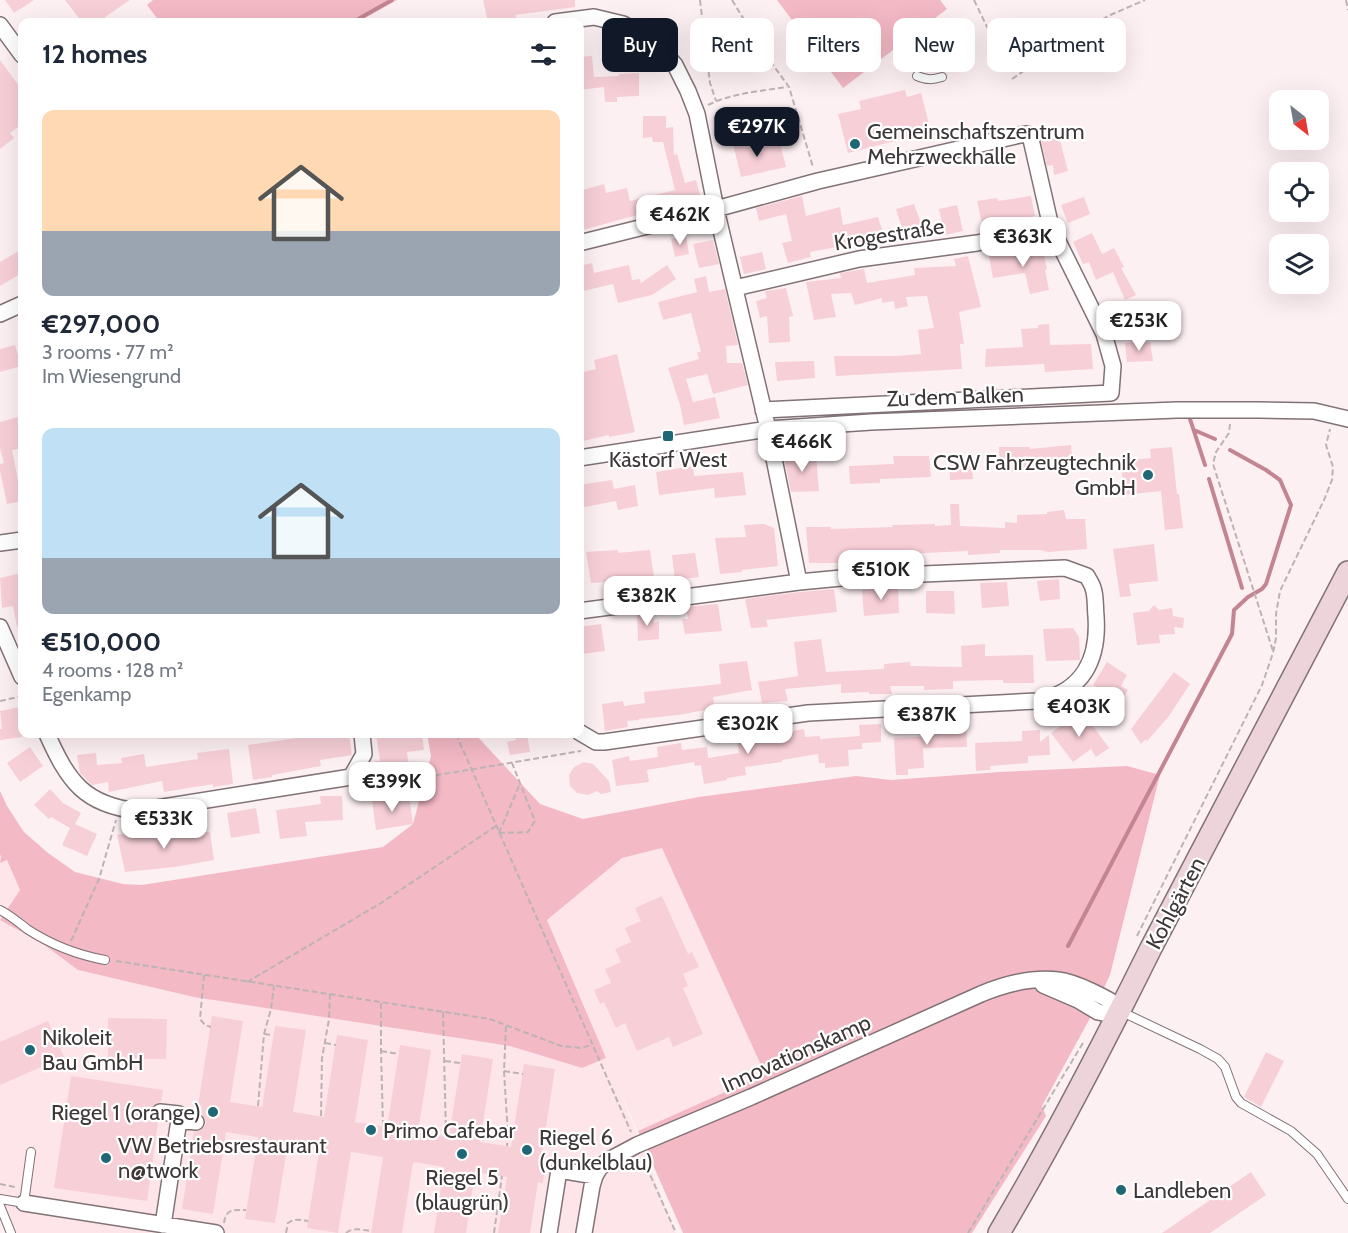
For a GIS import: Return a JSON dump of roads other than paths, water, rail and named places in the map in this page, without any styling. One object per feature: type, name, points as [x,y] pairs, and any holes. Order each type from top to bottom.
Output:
[{"type":"street","points":[[584,18],[594,17],[623,24],[653,40],[675,65],[697,114],[716,209],[768,429],[798,582]]},
{"type":"street","points":[[0,25],[18,50]]},
{"type":"street","points":[[584,242],[818,181],[1020,135],[1030,135],[1051,227],[1104,334],[1113,366],[1111,393],[763,410]]},
{"type":"street","name":"Krogestraße","points":[[735,288],[859,259],[977,243],[1051,227]]},
{"type":"street","points":[[0,314],[18,306]]},
{"type":"street","name":"Zu dem Balken","points":[[584,457],[768,429],[872,422],[1177,410],[1314,411],[1344,420]]},
{"type":"street","points":[[0,543],[18,541]]},
{"type":"street","points":[[584,610],[852,577],[1065,568],[1087,576],[1094,589],[1097,629],[1095,651],[1087,669],[1074,684],[1059,695],[1048,699],[828,711],[604,742],[596,742],[584,735]]},
{"type":"street","name":"Kohlgärten","points":[[999,1233],[1037,1168],[1120,1012],[1151,948],[1348,572]]},
{"type":"street","points":[[0,627],[18,668]]},
{"type":"street","points":[[49,738],[66,772],[80,789],[101,802],[119,809],[138,811],[351,777],[364,754],[362,738]]},
{"type":"street","name":"Innovationskamp","points":[[595,1176],[607,1161],[637,1145],[1002,986],[1022,982],[1065,981],[1106,997],[1120,1012]]},
{"type":"street","points":[[160,1112],[179,1114],[162,1228]]},
{"type":"street","points":[[178,1120],[196,1122]]},
{"type":"street","points":[[549,1233],[559,1170],[595,1176],[584,1233]]},
{"type":"street","points":[[24,1203],[162,1228],[220,1228]]},
{"type":"lane","points":[[917,75],[926,80],[942,77]]},
{"type":"lane","points":[[0,910],[38,935],[69,950],[105,960]]},
{"type":"lane","points":[[1120,1012],[1218,1059],[1225,1067],[1236,1097],[1241,1103],[1291,1131],[1317,1154],[1348,1199]]},
{"type":"lane","points":[[0,1199],[24,1203],[31,1152]]},
{"type":"lane","points":[[0,1206],[11,1233]]},
{"type":"waterway","points":[[360,18],[392,0]]},
{"type":"waterway","points":[[1190,419],[1205,465]]},
{"type":"waterway","points":[[1194,430],[1215,439]]},
{"type":"waterway","points":[[1068,946],[1232,634],[1234,610],[1266,584],[1291,505],[1280,480],[1230,450]]},
{"type":"waterway","points":[[1209,479],[1242,588]]},
{"type":"place","name":"Gemeinschaftszentrum Mehrzweckhalle","points":[[855,144]]},
{"type":"place","name":"Kästorf West","points":[[668,436]]},
{"type":"place","name":"CSW Fahrzeugtechnik GmbH","points":[[1148,475]]},
{"type":"place","name":"Nikoleit Bau GmbH","points":[[30,1050]]},
{"type":"place","name":"Riegel 1 (orange)","points":[[213,1112]]},
{"type":"place","name":"Primo Cafebar","points":[[371,1130]]},
{"type":"place","name":"Riegel 6 (dunkelblau)","points":[[527,1150]]},
{"type":"place","name":"Riegel 5 (blaugrün)","points":[[462,1154]]},
{"type":"place","name":"VW Betriebsrestaurant n@twork","points":[[106,1158]]},
{"type":"place","name":"Landleben","points":[[1121,1190]]}]
